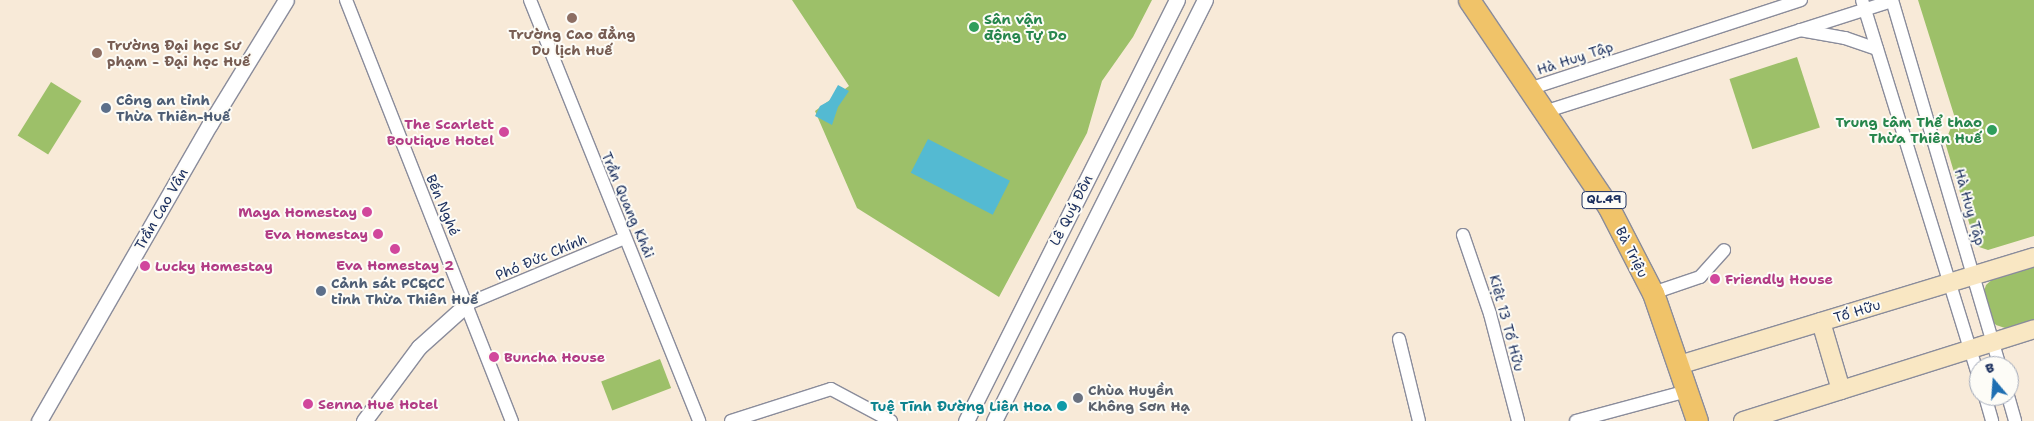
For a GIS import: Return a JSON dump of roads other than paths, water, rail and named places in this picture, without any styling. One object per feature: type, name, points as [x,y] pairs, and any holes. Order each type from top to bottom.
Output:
[{"type":"highway","name":"Bà Triệu","points":[[1468,0],[1608,206],[1653,293],[1697,421]]},
{"type":"main road","name":"Tố Hữu","points":[[1679,365],[2034,257]]},
{"type":"main road","points":[[1821,322],[1840,390]]},
{"type":"main road","points":[[1744,421],[2034,329]]},
{"type":"street","name":"Trần Cao Vân","points":[[39,421],[210,124],[286,0]]},
{"type":"street","name":"Bến Nghé","points":[[346,0],[512,421]]},
{"type":"street","name":"Trần Quang Khải","points":[[530,0],[699,421]]},
{"type":"street","name":"Lê Quý Đôn","points":[[966,421],[1177,0]]},
{"type":"street","name":"Lê Quý Đôn","points":[[994,421],[1205,0]]},
{"type":"street","name":"Hà Huy Tập","points":[[1528,88],[1801,0]]},
{"type":"street","name":"Hà Huy Tập","points":[[1544,112],[1795,30],[1863,4],[1892,0],[1997,356]]},
{"type":"street","points":[[1863,4],[1972,356]]},
{"type":"street","name":"Hà Huy Tập","points":[[1795,30],[1845,38],[1877,49]]},
{"type":"street","points":[[1131,91],[1154,102]]},
{"type":"street","name":"Kiệt 13 Tố Hữu","points":[[1463,235],[1487,306],[1518,421]]},
{"type":"street","name":"Phó Đức Chính","points":[[467,304],[625,238]]},
{"type":"street","points":[[1653,293],[1700,277],[1724,250]]},
{"type":"street","points":[[364,421],[419,347],[467,304]]},
{"type":"street","points":[[1399,339],[1419,421]]},
{"type":"street","points":[[731,421],[830,389],[891,421]]},
{"type":"street","points":[[1576,421],[1687,391]]},
{"type":"street","points":[[1988,406],[1992,421]]},
{"type":"street","points":[[2011,406],[2015,421]]},
{"type":"water","points":[[838,85],[849,91],[838,107],[832,125],[815,116],[820,106],[829,101]]},
{"type":"water","points":[[928,139],[1010,181],[993,215],[911,173]]},
{"type":"place","name":"Trường Cao đẳng Du lịch Huế","points":[[572,18]]},
{"type":"place","name":"Sân vận động Tự Do","points":[[974,27]]},
{"type":"place","name":"Trường Đại học Sư phạm - Đại học Huế","points":[[97,53]]},
{"type":"place","name":"Công an tỉnh Thừa Thiên-Huế","points":[[106,108]]},
{"type":"place","name":"Trung tâm Thể thao Thừa Thiên Huế","points":[[1992,130]]},
{"type":"place","name":"The Scarlett Boutique Hotel","points":[[504,132]]},
{"type":"place","name":"Maya Homestay","points":[[367,212]]},
{"type":"place","name":"Eva Homestay","points":[[378,234]]},
{"type":"place","name":"Eva Homestay 2","points":[[395,249]]},
{"type":"place","name":"Lucky Homestay","points":[[145,266]]},
{"type":"place","name":"Friendly House","points":[[1715,279]]},
{"type":"place","name":"Cảnh sát PC&CC tỉnh Thừa Thiên Huế","points":[[321,291]]},
{"type":"place","name":"Buncha House","points":[[494,357]]},
{"type":"place","name":"Chùa Huyền Không Sơn Hạ","points":[[1078,398]]},
{"type":"place","name":"Senna Hue Hotel","points":[[308,404]]},
{"type":"place","name":"Tuệ Tĩnh Đường Liên Hoa","points":[[1062,406]]}]
